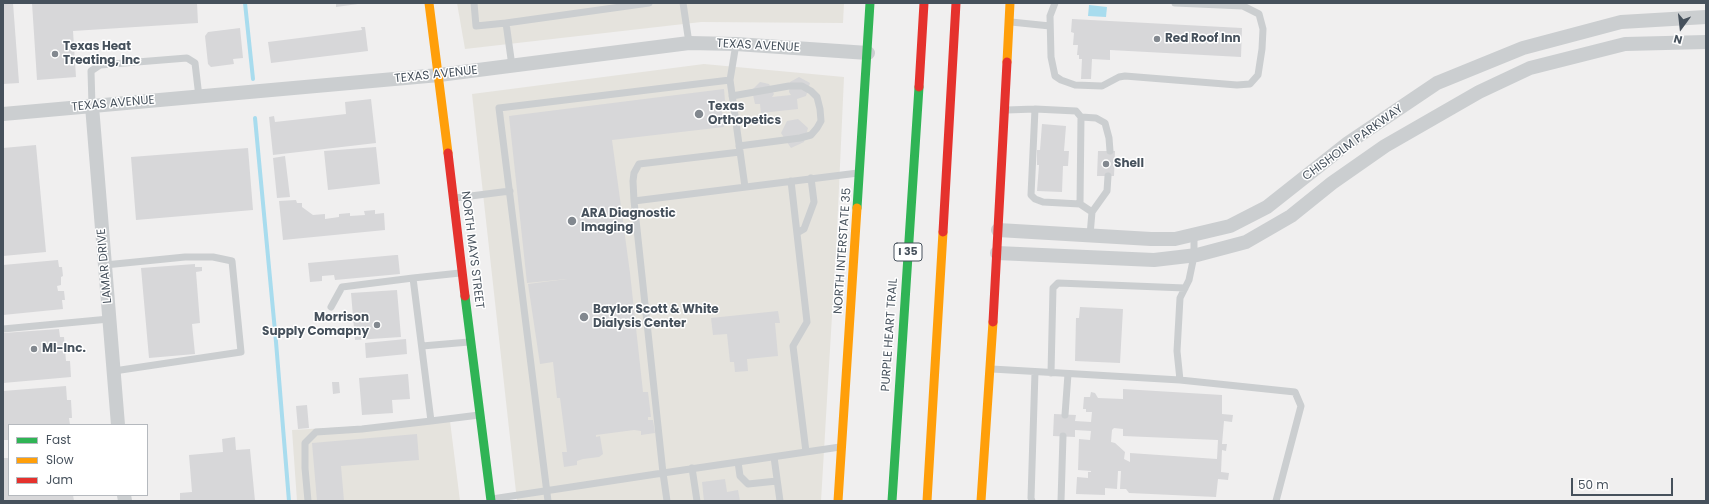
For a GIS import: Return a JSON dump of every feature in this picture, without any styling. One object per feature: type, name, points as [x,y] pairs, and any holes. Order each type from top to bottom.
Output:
[{"type":"main road","name":"NORTH MAYS STREET","points":[[428,3],[491,500]]},
{"type":"main road","name":"NORTH INTERSTATE 35","points":[[838,501],[868,53],[870,3]]},
{"type":"main road","name":"PURPLE HEART TRAIL","points":[[892,501],[924,3]]},
{"type":"main road","points":[[927,501],[956,3]]},
{"type":"main road","points":[[981,501],[997,253],[1010,3]]},
{"type":"street","name":"CHISHOLM PARKWAY","points":[[998,230],[1151,239],[1175,239],[1230,226],[1267,207],[1348,143],[1437,83],[1523,48],[1621,22],[1706,17]]},
{"type":"street","name":"CHISHOLM PARKWAY","points":[[997,253],[1154,260],[1194,256],[1246,242],[1291,216],[1332,183],[1385,146],[1479,92],[1530,68],[1625,44],[1706,42]]},
{"type":"street","name":"TEXAS AVENUE","points":[[3,114],[438,75],[689,43],[736,44],[868,53]]},
{"type":"street","name":"LAMAR DRIVE","points":[[92,106],[118,424]]},
{"type":"street","points":[[1089,257],[1090,235]]},
{"type":"lane","points":[[474,3],[476,26],[506,24],[649,3]]},
{"type":"lane","points":[[683,3],[689,43]]},
{"type":"lane","points":[[1055,3],[1050,16],[1051,56],[1055,76],[1075,85],[1102,86],[1119,77],[1125,76],[1237,85],[1250,84],[1258,75],[1262,49],[1263,29],[1259,14],[1243,6],[1175,3]]},
{"type":"lane","points":[[1009,22],[1050,26]]},
{"type":"lane","points":[[506,24],[512,66]]},
{"type":"lane","points":[[736,44],[730,80],[745,187]]},
{"type":"lane","points":[[92,106],[91,71],[100,65],[187,58],[195,63],[199,97]]},
{"type":"lane","points":[[548,501],[499,108],[730,80]]},
{"type":"lane","points":[[667,501],[634,201],[634,173],[639,164],[740,149],[800,138],[811,134],[821,121],[817,97],[811,91],[802,86],[789,86],[732,96]]},
{"type":"lane","points":[[1004,110],[1035,109],[1076,111],[1081,117],[1080,204]]},
{"type":"lane","points":[[1035,109],[1031,196],[1043,202],[1080,204],[1092,212]]},
{"type":"lane","points":[[1081,117],[1096,118],[1105,123],[1109,138],[1110,151]]},
{"type":"lane","points":[[634,201],[860,172]]},
{"type":"lane","points":[[1090,235],[1092,212],[1107,190],[1108,176]]},
{"type":"lane","points":[[797,233],[804,229],[814,202],[811,178]]},
{"type":"lane","points":[[791,181],[806,322],[793,346],[806,452]]},
{"type":"lane","points":[[453,199],[510,191]]},
{"type":"lane","points":[[1180,380],[1177,351],[1180,298],[1189,280],[1194,256],[1194,235]]},
{"type":"lane","points":[[105,265],[185,257],[213,257],[232,261],[241,352],[114,371]]},
{"type":"lane","points":[[331,307],[342,287],[463,272]]},
{"type":"lane","points":[[413,278],[431,421]]},
{"type":"lane","points":[[1051,372],[1053,288],[1058,283],[1185,288]]},
{"type":"lane","points":[[3,329],[109,319]]},
{"type":"lane","points":[[422,346],[472,341]]},
{"type":"lane","points":[[990,369],[1180,380],[1295,392],[1301,406],[1276,501]]},
{"type":"lane","points":[[1032,501],[1035,372]]},
{"type":"lane","points":[[1065,415],[1068,374]]},
{"type":"lane","points":[[308,501],[305,468],[305,443],[316,432],[362,429],[480,414]]},
{"type":"lane","points":[[1061,501],[1063,436]]},
{"type":"lane","points":[[491,500],[692,468],[841,447]]},
{"type":"lane","points":[[774,457],[780,501]]},
{"type":"lane","points":[[738,462],[740,476],[748,484],[777,481]]},
{"type":"lane","points":[[692,468],[697,501]]},
{"type":"shaded area","points":[[457,3],[844,3],[843,23],[701,22],[465,49]]},
{"type":"shaded area","points":[[704,64],[844,77],[837,231],[821,501],[517,501],[472,94]]},
{"type":"shaded area","points":[[450,421],[460,501],[297,501],[292,430]]},
{"type":"water","points":[[1089,5],[1107,7],[1106,17],[1088,16]]},
{"type":"building","points":[[3,3],[13,3],[19,83],[3,84]]},
{"type":"building","name":"Texas Heat Treating, Inc","points":[[32,3],[197,3],[198,23],[73,31],[76,77],[37,80]]},
{"type":"building","points":[[336,3],[358,3],[358,4],[336,7]]},
{"type":"building","name":"Red Roof Inn","points":[[1072,19],[1242,28],[1241,57],[1110,50],[1110,60],[1092,59],[1091,79],[1081,79],[1082,59],[1079,59],[1079,55],[1077,55],[1078,45],[1073,45],[1074,33],[1071,32]]},
{"type":"building","points":[[361,27],[365,27],[368,51],[271,63],[268,42],[362,30]]},
{"type":"building","points":[[240,28],[243,58],[233,59],[234,64],[211,67],[208,64],[205,36],[208,32]]},
{"type":"building","points":[[799,77],[810,83],[806,96],[797,99],[798,109],[761,113],[760,104],[755,104],[752,90],[760,82],[769,84],[774,94],[772,97],[791,95],[789,92],[790,82]]},
{"type":"building","points":[[724,89],[725,101],[721,102],[724,127],[612,140],[630,273],[643,392],[648,392],[651,417],[648,417],[648,420],[653,420],[655,433],[641,435],[641,431],[634,430],[596,435],[596,437],[600,436],[603,454],[599,457],[577,461],[577,465],[564,467],[562,452],[567,452],[560,398],[557,398],[553,362],[540,364],[528,284],[567,279],[527,283],[509,116]]},
{"type":"building","points":[[371,99],[376,143],[273,155],[269,117],[274,116],[275,122],[346,114],[345,102]]},
{"type":"building","points":[[798,119],[808,128],[804,142],[791,148],[781,133],[787,121]]},
{"type":"building","points":[[1042,124],[1066,126],[1064,151],[1069,151],[1068,166],[1063,166],[1062,192],[1037,191],[1039,165],[1037,165],[1037,150],[1040,150]]},
{"type":"building","points":[[36,145],[46,252],[3,256],[3,148]]},
{"type":"building","points":[[376,147],[380,184],[328,190],[324,151]]},
{"type":"building","points":[[248,148],[253,210],[136,220],[131,157]]},
{"type":"building","name":"Shell","points":[[1098,151],[1115,151],[1114,176],[1097,176]]},
{"type":"building","points":[[285,156],[290,197],[277,198],[273,158]]},
{"type":"building","points":[[296,200],[297,203],[302,203],[302,207],[313,215],[325,214],[325,219],[339,217],[339,214],[350,213],[350,216],[365,215],[364,211],[375,210],[375,214],[384,213],[385,230],[283,240],[279,201]]},
{"type":"building","points":[[398,255],[400,274],[335,280],[334,275],[322,276],[322,281],[310,282],[308,263]]},
{"type":"building","points":[[58,260],[59,267],[62,267],[63,276],[61,277],[61,285],[57,286],[58,291],[64,291],[65,300],[62,300],[63,309],[3,315],[3,265]]},
{"type":"building","points":[[195,264],[195,267],[202,267],[202,271],[196,272],[200,323],[192,324],[195,354],[149,358],[141,268]]},
{"type":"building","name":"Morrison Supply Comapny","points":[[397,290],[401,337],[355,340],[351,293]]},
{"type":"building","points":[[1080,307],[1123,309],[1120,363],[1075,361],[1076,318],[1079,318]]},
{"type":"building","points":[[778,311],[780,323],[775,323],[778,356],[747,359],[748,371],[735,372],[734,362],[730,362],[727,334],[713,335],[711,318]]},
{"type":"building","name":"MI-Inc.","points":[[59,329],[60,337],[64,337],[66,361],[70,361],[71,377],[3,383],[3,333]]},
{"type":"building","points":[[406,339],[407,354],[366,358],[365,343]]},
{"type":"building","points":[[408,374],[410,399],[392,400],[393,413],[362,415],[359,378]]},
{"type":"building","points":[[332,382],[339,382],[340,393],[333,394]]},
{"type":"building","points":[[66,386],[67,400],[71,400],[72,418],[69,418],[70,424],[8,424],[8,440],[3,440],[3,391]]},
{"type":"building","points":[[1123,389],[1222,395],[1222,414],[1233,415],[1232,422],[1224,421],[1222,444],[1227,444],[1226,451],[1222,450],[1221,472],[1229,473],[1228,480],[1218,479],[1216,497],[1129,493],[1126,489],[1120,489],[1121,471],[1118,471],[1117,489],[1105,488],[1105,495],[1076,494],[1077,477],[1088,478],[1088,472],[1091,472],[1078,470],[1079,439],[1090,440],[1091,431],[1075,430],[1075,437],[1053,436],[1054,414],[1076,415],[1075,421],[1091,422],[1092,412],[1086,412],[1086,409],[1083,409],[1084,397],[1090,397],[1091,392],[1095,393],[1098,398],[1123,399]],"holes":[[[1114,428],[1123,429],[1123,436],[1218,440],[1217,459],[1130,453],[1130,462],[1124,459],[1125,452],[1115,443],[1111,442],[1112,430]]]},
{"type":"building","points":[[307,405],[309,428],[298,429],[296,406]]},
{"type":"building","points":[[417,434],[419,460],[341,466],[344,501],[317,501],[312,443]]},
{"type":"building","points":[[235,437],[236,450],[250,449],[255,501],[180,501],[180,493],[192,492],[189,455],[223,452],[222,439]]},
{"type":"building","points":[[3,458],[8,458],[8,496],[73,496],[74,501],[3,501]]},
{"type":"building","points":[[725,479],[727,492],[738,490],[740,501],[704,501],[702,482]]},
{"type":"waterway","points":[[245,3],[253,79]]},
{"type":"waterway","points":[[255,118],[289,501]]},
{"type":"traffic: fast","points":[[857,208],[870,3]]},
{"type":"traffic: fast","points":[[892,501],[919,87]]},
{"type":"traffic: fast","points":[[465,296],[491,501]]},
{"type":"traffic: slow","points":[[429,3],[448,153]]},
{"type":"traffic: slow","points":[[1007,62],[1010,3]]},
{"type":"traffic: slow","points":[[838,501],[857,208]]},
{"type":"traffic: slow","points":[[927,501],[943,232]]},
{"type":"traffic: slow","points":[[981,501],[993,322]]},
{"type":"traffic: jam","points":[[919,87],[924,3]]},
{"type":"traffic: jam","points":[[943,232],[956,3]]},
{"type":"traffic: jam","points":[[993,322],[1007,62]]},
{"type":"traffic: jam","points":[[448,153],[465,296]]},
{"type":"place","name":"Red Roof Inn","points":[[1157,39]]},
{"type":"place","name":"Texas Heat Treating, Inc","points":[[55,54]]},
{"type":"place","name":"Texas Orthopetics","points":[[699,114]]},
{"type":"place","name":"Shell","points":[[1106,164]]},
{"type":"place","name":"ARA Diagnostic Imaging","points":[[572,221]]},
{"type":"place","name":"Baylor Scott & White Dialysis Center","points":[[584,317]]},
{"type":"place","name":"Morrison Supply Comapny","points":[[377,325]]},
{"type":"place","name":"MI-Inc.","points":[[34,349]]}]
